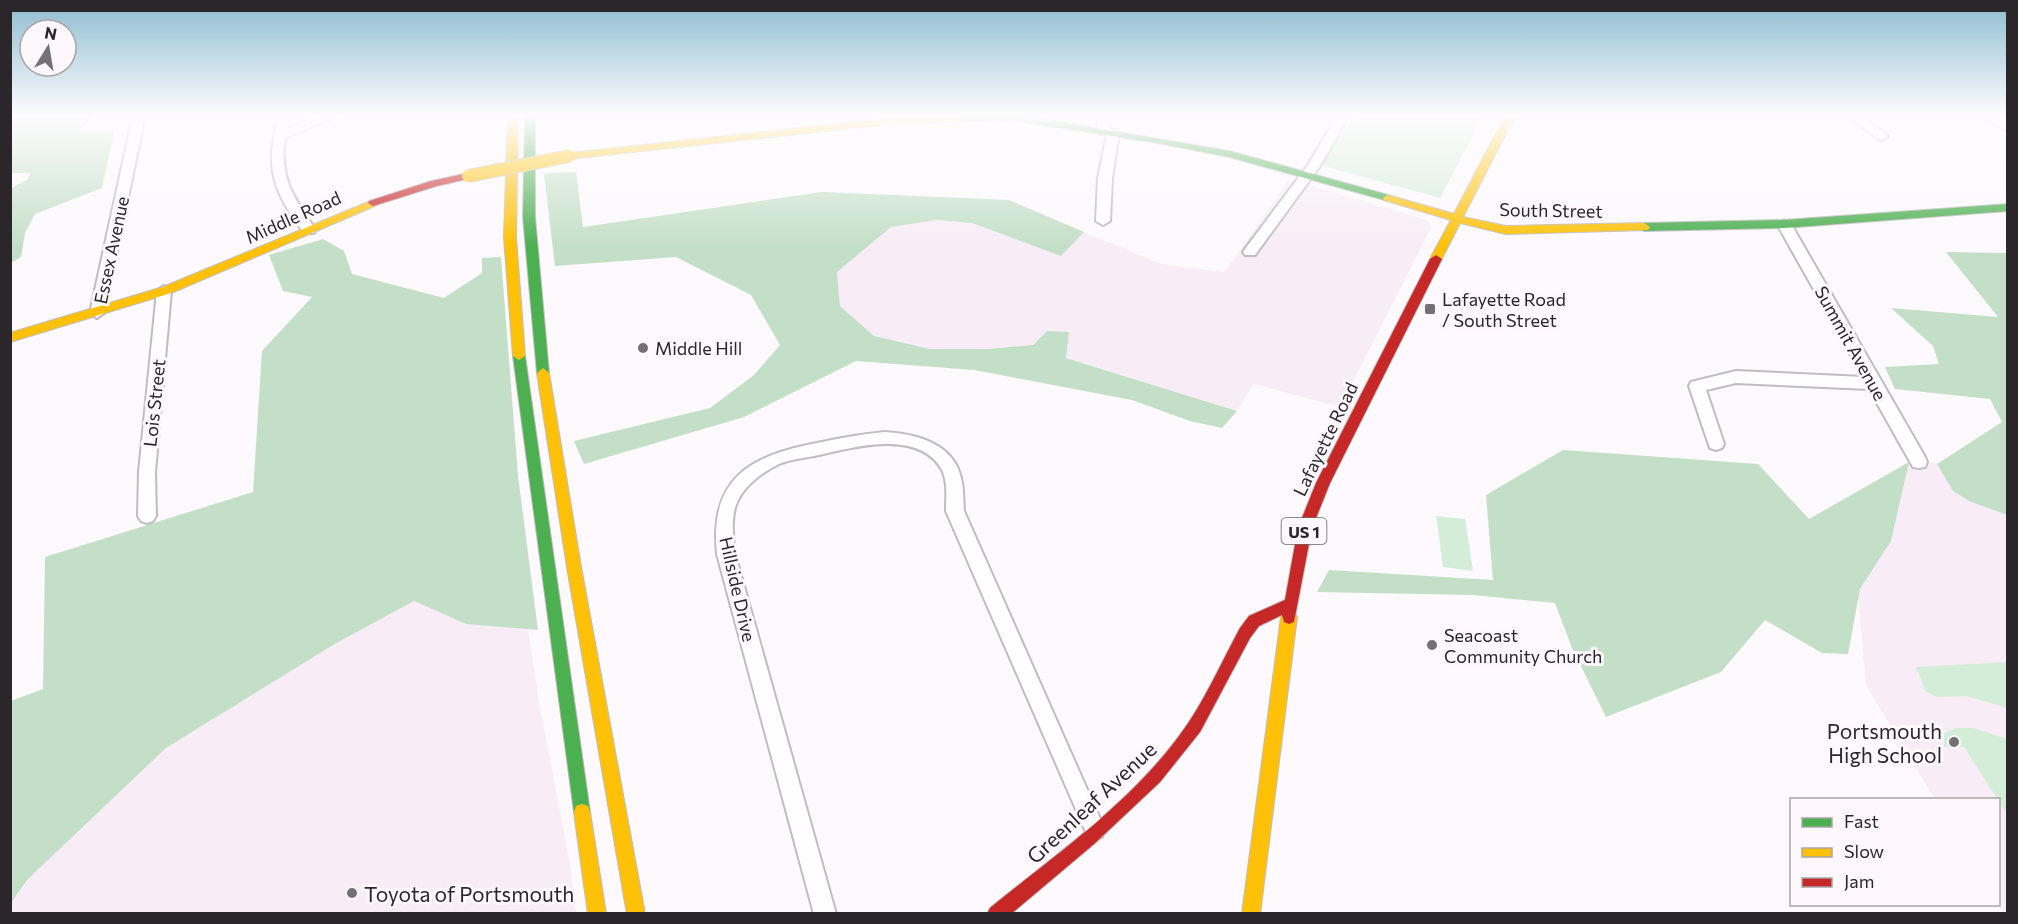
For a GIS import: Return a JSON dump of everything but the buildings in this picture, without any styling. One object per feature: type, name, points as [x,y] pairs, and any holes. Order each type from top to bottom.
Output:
[{"type":"main road","points":[[512,159],[510,237],[518,355],[597,914]]},
{"type":"main road","points":[[530,159],[532,289],[542,375],[603,737],[636,914]]},
{"type":"main road","name":"Middle Road","points":[[10,338],[164,291],[390,197],[468,176],[553,159]]},
{"type":"main road","name":"South Street","points":[[1246,159],[1308,174],[1491,227],[1520,231],[1784,224],[2007,207]]},
{"type":"main road","name":"Lafayette Road","points":[[1251,914],[1291,604],[1305,528],[1313,506],[1396,335],[1487,159]]},
{"type":"main road","name":"Greenleaf Avenue","points":[[996,914],[1095,830],[1143,787],[1174,755],[1198,720],[1245,633],[1254,621],[1267,613],[1291,604]]},
{"type":"street","name":"Essex Avenue","points":[[97,313],[130,159]]},
{"type":"street","points":[[277,159],[279,182],[294,211],[309,230]]},
{"type":"street","points":[[1103,221],[1107,159]]},
{"type":"street","points":[[1250,252],[1317,159]]},
{"type":"street","name":"Summit Avenue","points":[[1784,224],[1872,383],[1919,462]]},
{"type":"street","name":"Lois Street","points":[[147,516],[148,463],[164,291]]},
{"type":"street","points":[[1716,444],[1697,386],[1736,377],[1872,383]]},
{"type":"street","name":"Hillside Drive","points":[[825,914],[726,554],[724,537],[726,514],[736,490],[755,471],[781,456],[856,440],[890,439],[917,444],[940,456],[948,465],[955,481],[955,511],[1095,830]]},
{"type":"shaded area","points":[[1289,179],[1424,219],[1430,223],[1431,228],[1340,407],[1254,384],[1237,411],[1065,357],[1069,332],[1033,345],[988,349],[930,349],[874,336],[840,306],[837,272],[863,248],[891,227],[937,220],[972,223],[1061,256],[1084,232],[1161,264],[1225,272]]},
{"type":"shaded area","name":"Portsmouth High School","points":[[1909,462],[1949,464],[2007,508],[2007,913],[2004,913],[2000,906],[2000,798],[1934,798],[1866,685],[1858,593],[1891,541]]},
{"type":"shaded area","points":[[414,601],[466,624],[528,629],[539,703],[569,858],[576,913],[11,914],[11,903],[27,880],[166,748],[333,645]]},
{"type":"green space","points":[[11,159],[108,159],[102,188],[35,214],[25,233],[21,257],[11,263],[11,188],[27,180],[31,173],[11,173]]},
{"type":"green space","points":[[1324,159],[1460,159],[1440,198],[1320,165]]},
{"type":"green space","points":[[576,172],[583,227],[822,192],[1009,200],[1084,232],[1061,256],[972,223],[937,220],[891,227],[837,272],[840,306],[874,336],[930,349],[988,349],[1033,345],[1047,331],[1069,332],[1066,358],[1237,411],[1222,428],[1190,421],[1132,400],[974,370],[856,361],[744,417],[584,464],[574,441],[710,408],[754,375],[780,345],[751,295],[676,257],[555,266],[544,173]]},
{"type":"green space","points":[[323,239],[344,251],[352,274],[444,298],[482,273],[482,258],[501,257],[518,476],[538,630],[466,624],[414,601],[333,645],[166,748],[27,880],[11,903],[11,701],[43,689],[45,557],[253,492],[262,351],[312,297],[283,291],[269,255]]},
{"type":"green space","points":[[1946,252],[2007,253],[2007,515],[1969,501],[1953,491],[1937,464],[2002,422],[1990,399],[1895,389],[1885,367],[1939,364],[1933,346],[1891,308],[1998,317]]},
{"type":"green space","points":[[1563,450],[1758,464],[1809,519],[1909,462],[1891,541],[1860,589],[1848,654],[1822,653],[1765,620],[1721,672],[1606,717],[1572,648],[1555,603],[1473,595],[1317,592],[1329,570],[1493,580],[1486,495]]},
{"type":"green space","points":[[1436,516],[1465,519],[1473,571],[1443,567]]},
{"type":"green space","points":[[2007,662],[2007,708],[1966,696],[1937,697],[1926,692],[1916,667]]},
{"type":"green space","points":[[1957,728],[1974,728],[2007,739],[2007,814],[2000,803],[2000,798],[1997,798],[1964,747],[1944,747],[1944,733]]},
{"type":"traffic: fast","points":[[530,159],[529,217],[543,373]]},
{"type":"traffic: fast","points":[[1248,159],[1388,198]]},
{"type":"traffic: fast","points":[[1644,227],[1784,224],[2008,207]]},
{"type":"traffic: fast","points":[[519,356],[582,812]]},
{"type":"traffic: slow","points":[[512,159],[510,237],[519,356]]},
{"type":"traffic: slow","points":[[468,176],[553,159]]},
{"type":"traffic: slow","points":[[1436,259],[1488,159]]},
{"type":"traffic: slow","points":[[1388,198],[1479,225],[1506,230],[1644,227]]},
{"type":"traffic: slow","points":[[10,338],[167,290],[373,203]]},
{"type":"traffic: slow","points":[[543,373],[574,567],[636,914]]},
{"type":"traffic: slow","points":[[1251,914],[1289,617]]},
{"type":"traffic: slow","points":[[582,812],[597,914]]},
{"type":"traffic: jam","points":[[373,203],[435,183],[468,176]]},
{"type":"traffic: jam","points":[[1289,617],[1305,528],[1323,483],[1436,259]]},
{"type":"traffic: jam","points":[[996,914],[1088,838],[1154,777],[1195,727],[1245,633],[1254,621],[1291,604]]},
{"type":"place","name":"Lafayette Road / South Street","points":[[1430,309]]},
{"type":"place","name":"Middle Hill","points":[[643,348]]},
{"type":"place","name":"Seacoast Community Church","points":[[1432,645]]},
{"type":"place","name":"Portsmouth High School","points":[[1954,742]]},
{"type":"place","name":"Toyota of Portsmouth","points":[[352,893]]}]
